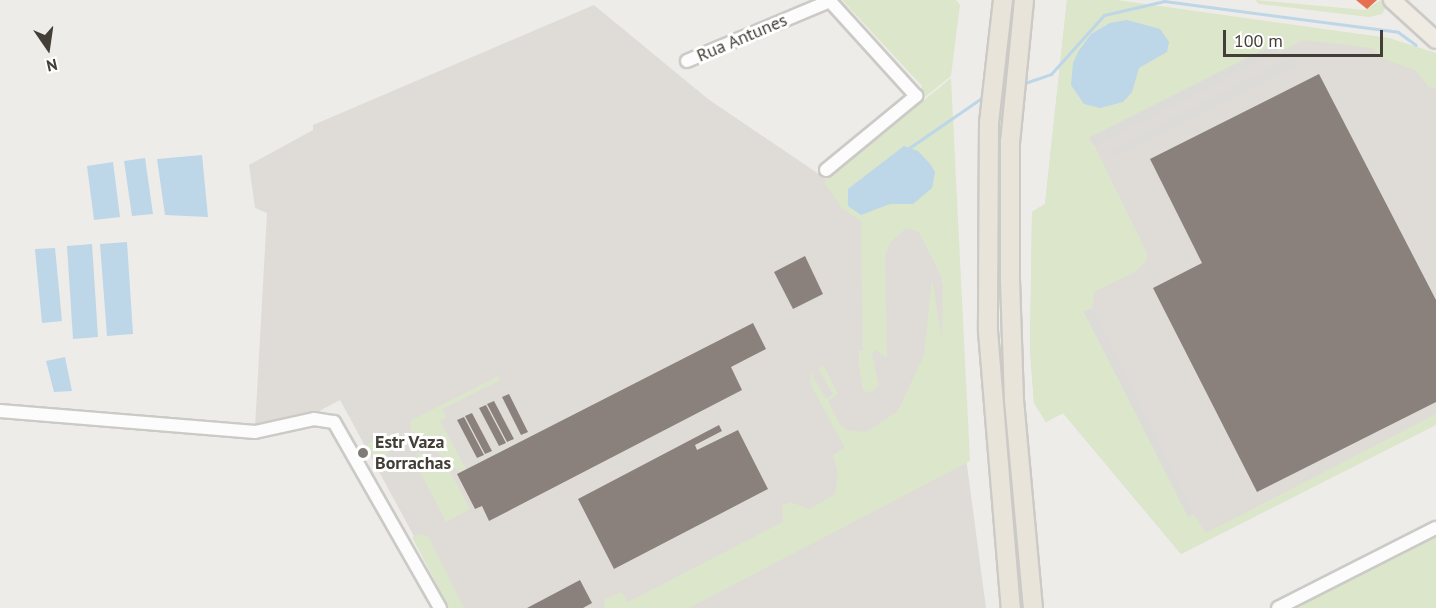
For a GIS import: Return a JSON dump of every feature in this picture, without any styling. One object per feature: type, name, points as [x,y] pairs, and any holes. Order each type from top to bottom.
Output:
[{"type":"highway","points":[[1003,0],[989,122],[988,331],[1011,608]]},
{"type":"highway","points":[[1024,0],[1010,142],[1010,280],[1014,400],[1033,608]]},
{"type":"main road","points":[[1392,0],[1436,40]]},
{"type":"main road","points":[[1396,0],[1411,17]]},
{"type":"street","name":"Rua Antunes","points":[[687,62],[830,1]]},
{"type":"street","points":[[826,170],[916,96],[830,1]]},
{"type":"street","points":[[0,411],[255,432],[325,419],[341,429],[440,608]]},
{"type":"street","points":[[1278,608],[1436,528]]},
{"type":"shaded area","points":[[1067,0],[1389,38],[1436,67],[1436,424],[1181,554],[1063,413],[1046,422],[1034,403],[1030,350],[1032,212],[1045,204]]},
{"type":"shaded area","points":[[594,5],[708,99],[826,179],[919,104],[986,608],[453,608],[340,400],[306,418],[255,427],[267,213],[255,208],[249,165],[313,130],[313,125]]},
{"type":"shaded area","points":[[1275,44],[1279,52],[1094,146],[1089,138]]},
{"type":"shaded area","points":[[1294,56],[1299,64],[1115,157],[1111,149]]},
{"type":"shaded area","points":[[1092,308],[1194,514],[1188,517],[1084,312]]},
{"type":"green space","points":[[842,0],[956,0],[960,5],[951,76],[919,102],[922,86]]},
{"type":"green space","points":[[1067,0],[1117,0],[1389,38],[1436,53],[1436,88],[1429,87],[1415,70],[1384,59],[1371,48],[1303,40],[1279,52],[1275,44],[1090,137],[1147,253],[1146,261],[1135,272],[1094,292],[1092,308],[1084,312],[1189,517],[1194,514],[1206,533],[1436,414],[1436,425],[1181,554],[1063,413],[1046,422],[1034,403],[1030,350],[1032,212],[1045,204]]},
{"type":"green space","points":[[1255,0],[1365,10],[1381,0],[1385,9],[1382,14],[1369,17],[1259,4]]},
{"type":"green space","points":[[951,78],[970,461],[689,608],[605,608],[604,600],[622,592],[628,602],[783,522],[782,506],[790,502],[810,509],[835,494],[838,473],[833,455],[845,448],[811,385],[810,372],[826,399],[833,394],[818,368],[823,365],[838,394],[828,401],[840,425],[847,430],[866,432],[898,411],[924,355],[932,280],[942,339],[943,280],[919,232],[906,228],[891,242],[885,256],[887,358],[875,350],[872,354],[879,386],[870,393],[863,390],[859,366],[859,351],[863,350],[861,221],[842,208],[824,182]]},
{"type":"green space","points":[[498,376],[500,380],[442,409],[446,417],[440,421],[466,469],[459,472],[437,452],[413,442],[410,421]]},
{"type":"green space","points":[[387,435],[392,439],[387,454],[375,460],[367,444]]},
{"type":"green space","points":[[419,452],[449,470],[470,509],[446,522],[414,460]]},
{"type":"green space","points":[[1436,531],[1436,608],[1281,608]]},
{"type":"green space","points":[[420,534],[428,536],[464,608],[449,608],[412,537]]},
{"type":"water","points":[[1127,20],[1160,29],[1169,42],[1167,52],[1139,68],[1132,92],[1123,102],[1100,108],[1084,104],[1071,85],[1073,63],[1078,52],[1091,34],[1110,23]]},
{"type":"water","points":[[904,146],[918,151],[931,165],[935,172],[932,188],[913,204],[890,204],[861,215],[848,206],[848,189]]},
{"type":"water","points":[[202,155],[208,217],[165,215],[157,159]]},
{"type":"water","points":[[145,158],[153,214],[132,216],[124,161]]},
{"type":"water","points":[[113,162],[120,217],[94,220],[87,166]]},
{"type":"water","points":[[127,242],[133,334],[107,336],[100,244]]},
{"type":"water","points":[[92,244],[98,337],[73,339],[67,246]]},
{"type":"water","points":[[55,248],[62,321],[42,323],[35,249]]},
{"type":"water","points":[[65,357],[72,391],[54,392],[46,361]]},
{"type":"building: Comércio","points":[[1356,0],[1377,0],[1367,9]]},
{"type":"building: Indústria","points":[[1319,74],[1436,300],[1436,402],[1257,492],[1153,288],[1202,263],[1150,159]]},
{"type":"building: Indústria","points":[[805,256],[823,294],[793,309],[774,272]]},
{"type":"building: Indústria","points":[[753,323],[766,349],[731,367],[742,390],[489,521],[482,506],[475,509],[457,474]]},
{"type":"building: Indústria","points":[[509,394],[528,432],[521,435],[502,397]]},
{"type":"building: Indústria","points":[[494,401],[514,439],[507,442],[487,404]]},
{"type":"building: Indústria","points":[[486,405],[506,443],[499,446],[479,408]]},
{"type":"building: Indústria","points":[[472,413],[492,451],[485,454],[465,416]]},
{"type":"building: Indústria","points":[[464,417],[484,455],[477,458],[457,420]]},
{"type":"building: Indústria","points":[[719,425],[722,431],[695,445],[697,450],[738,430],[768,489],[614,569],[578,499]]},
{"type":"building: Indústria","points":[[580,580],[592,603],[583,608],[527,608]]},
{"type":"waterway","points":[[1025,83],[1051,74],[1104,15],[1164,1],[1398,32],[1416,45]]},
{"type":"waterway","points":[[909,148],[980,99]]},
{"type":"place","name":"Estr Vaza Borrachas","points":[[363,453]]}]
